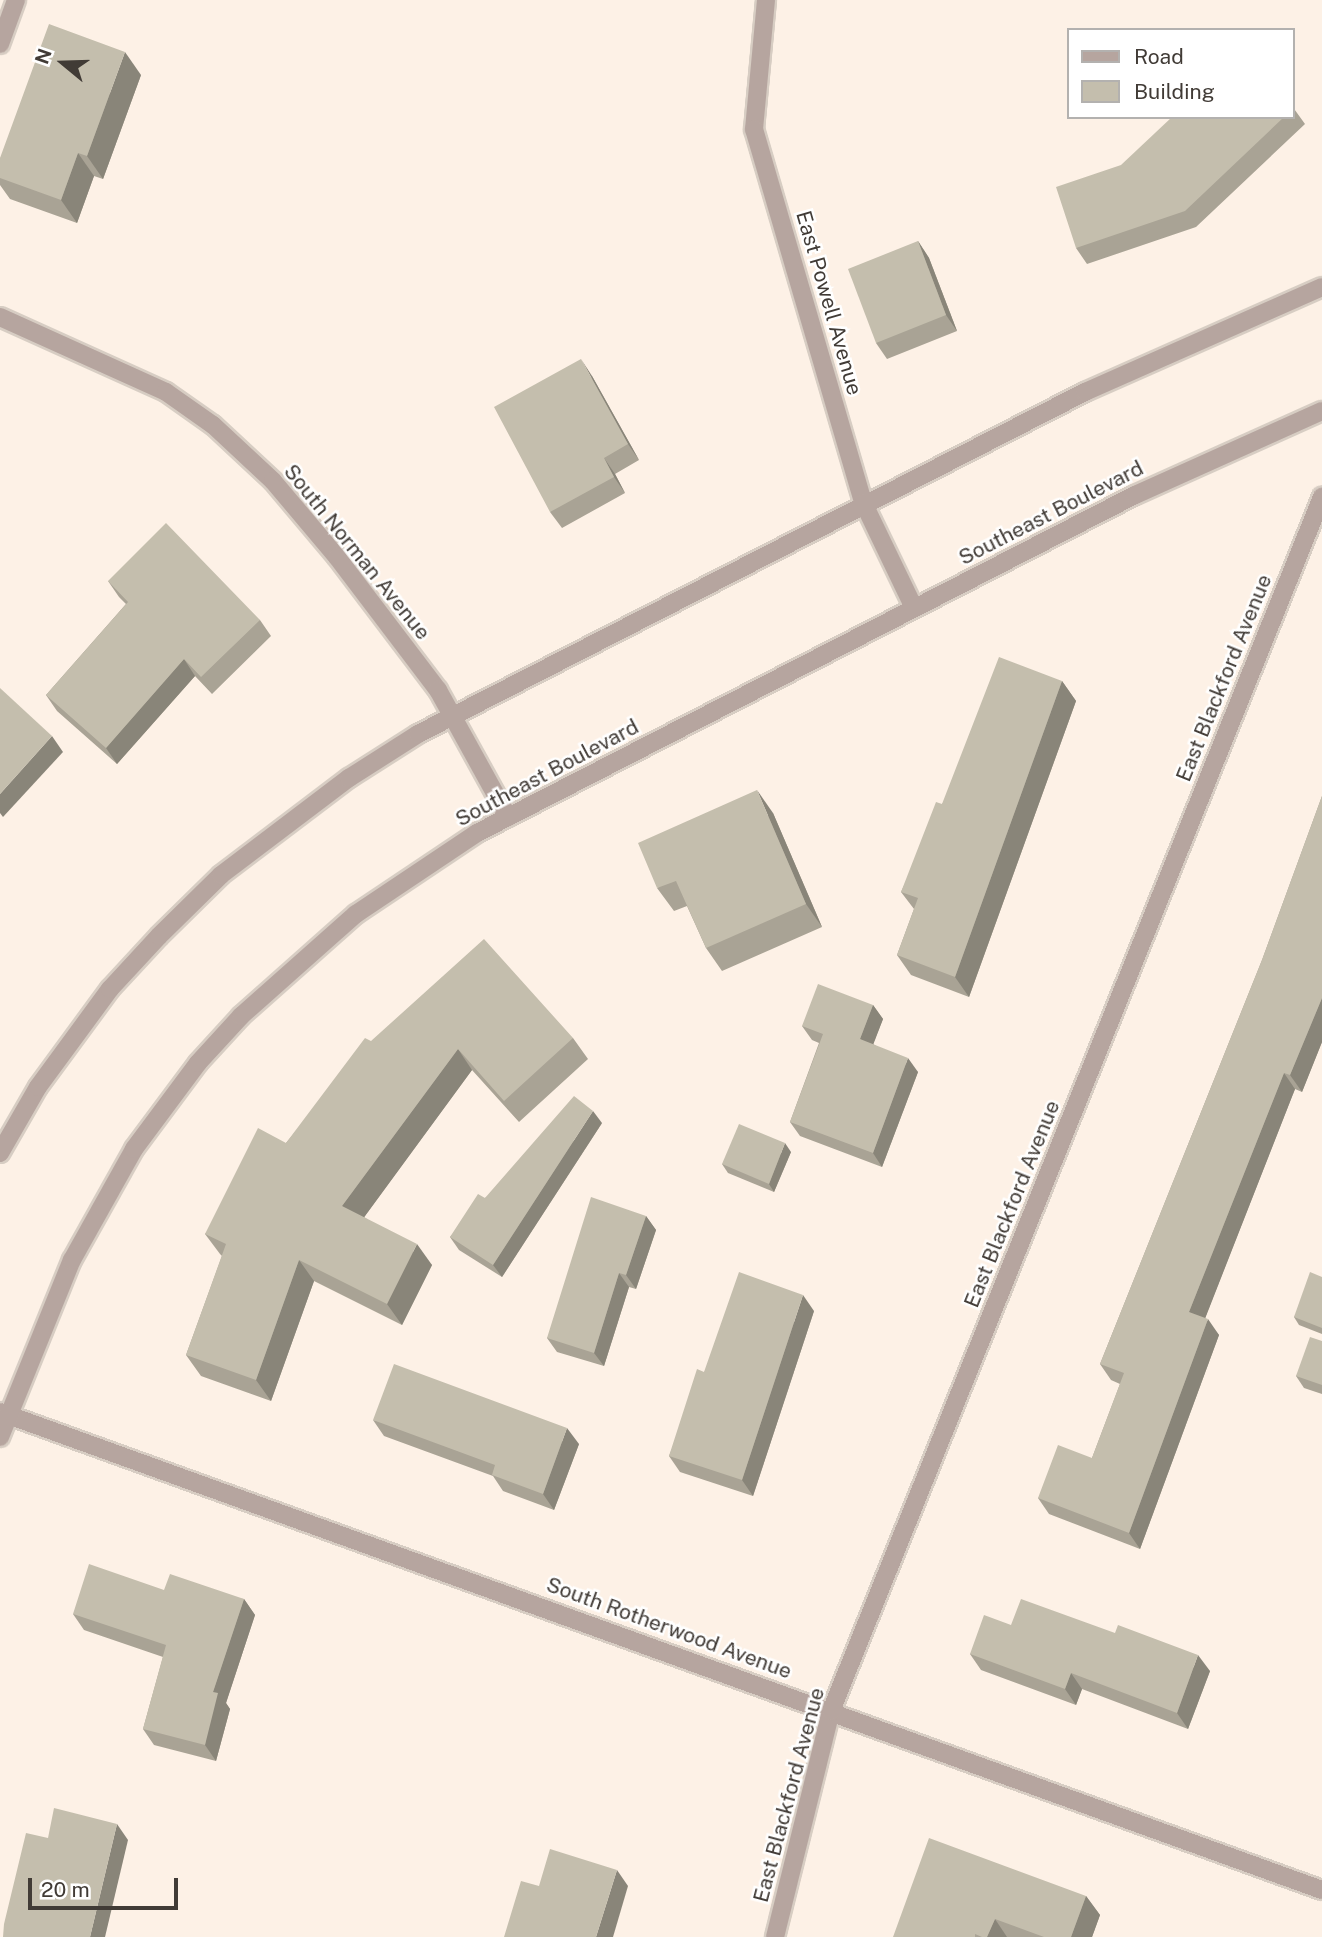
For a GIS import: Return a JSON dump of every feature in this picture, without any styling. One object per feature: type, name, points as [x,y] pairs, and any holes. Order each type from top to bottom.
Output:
[{"type":"street","points":[[0,44],[16,0]]},
{"type":"street","name":"East Powell Avenue","points":[[766,0],[754,129],[864,504],[914,608]]},
{"type":"street","points":[[0,1153],[38,1087],[110,989],[221,875],[349,778],[453,717],[1085,392],[1322,287]]},
{"type":"street","name":"South Norman Avenue","points":[[0,317],[109,363],[166,392],[214,425],[273,481],[337,557],[438,690],[508,817]]},
{"type":"street","name":"Southeast Boulevard","points":[[0,1437],[3,1413],[72,1260],[134,1149],[198,1063],[297,961],[346,922],[508,817],[1135,495],[1322,411]]},
{"type":"street","name":"East Blackford Avenue","points":[[775,1937],[831,1711],[1322,498]]},
{"type":"street","name":"South Rotherwood Avenue","points":[[3,1413],[1322,1890]]},
{"type":"building","points":[[49,24],[125,52],[87,156],[78,153],[61,200],[0,178],[0,158]]},
{"type":"building","points":[[1170,119],[1282,119],[1185,211],[1076,248],[1056,187],[1121,165]]},
{"type":"building","points":[[918,241],[946,315],[876,343],[848,269]]},
{"type":"building","points":[[581,359],[628,444],[604,458],[614,477],[550,512],[494,407]]},
{"type":"building","points":[[166,523],[260,620],[201,677],[184,659],[106,748],[46,695],[128,602],[108,581]]},
{"type":"building","points":[[999,657],[1062,681],[955,977],[897,955],[918,898],[901,892],[936,802],[942,804]]},
{"type":"building","points":[[0,688],[52,736],[0,794]]},
{"type":"building","points":[[757,790],[806,904],[706,948],[676,881],[657,888],[638,843]]},
{"type":"building","points":[[1322,796],[1322,998],[1290,1075],[1284,1073],[1189,1312],[1208,1319],[1129,1533],[1038,1498],[1058,1445],[1092,1458],[1124,1373],[1100,1364],[1262,960]]},
{"type":"building","points":[[484,939],[573,1038],[504,1101],[458,1049],[342,1206],[417,1244],[387,1304],[299,1260],[256,1380],[186,1355],[226,1244],[205,1234],[258,1128],[286,1143],[365,1038],[371,1041]]},
{"type":"building","points":[[818,984],[873,1005],[860,1039],[908,1058],[873,1153],[790,1122],[823,1034],[802,1026]]},
{"type":"building","points":[[574,1096],[593,1111],[493,1265],[450,1237],[478,1194],[485,1198]]},
{"type":"building","points":[[739,1124],[785,1143],[769,1184],[722,1164]]},
{"type":"building","points":[[591,1197],[646,1216],[626,1275],[619,1273],[594,1353],[547,1338]]},
{"type":"building","points":[[739,1272],[803,1295],[742,1480],[669,1456],[697,1369],[704,1372]]},
{"type":"building","points":[[1310,1272],[1322,1277],[1322,1328],[1294,1317]]},
{"type":"building","points":[[1310,1337],[1322,1341],[1322,1385],[1296,1376]]},
{"type":"building","points":[[394,1364],[567,1428],[543,1494],[492,1475],[495,1465],[373,1420]]},
{"type":"building","points":[[89,1564],[164,1590],[170,1574],[244,1599],[213,1692],[218,1693],[205,1745],[143,1729],[166,1645],[73,1614]]},
{"type":"building","points":[[1021,1599],[1115,1633],[1118,1625],[1198,1655],[1177,1713],[1071,1673],[1065,1689],[970,1654],[984,1615],[1011,1625]]},
{"type":"building","points":[[54,1808],[117,1824],[90,1937],[3,1937],[26,1833],[48,1838]]},
{"type":"building","points":[[929,1838],[1086,1896],[1071,1937],[1044,1937],[995,1919],[987,1937],[975,1934],[975,1937],[893,1937]]},
{"type":"building","points":[[550,1849],[617,1870],[596,1937],[504,1937],[521,1881],[539,1886]]}]
